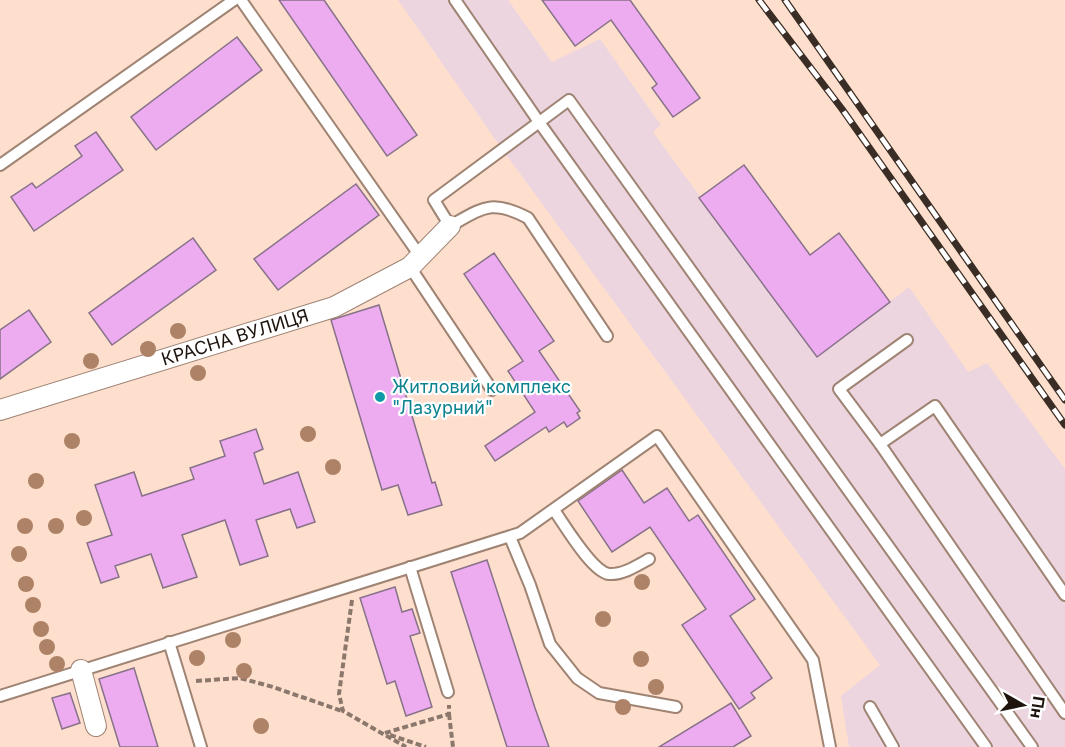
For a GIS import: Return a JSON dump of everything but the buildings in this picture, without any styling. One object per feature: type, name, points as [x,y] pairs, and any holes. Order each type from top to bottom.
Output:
[{"type":"street","name":"КРАСНА ВУЛИЦЯ","points":[[0,410],[334,307],[415,262],[450,226]]},
{"type":"street","points":[[81,670],[96,726]]},
{"type":"lane","points":[[0,165],[234,0]]},
{"type":"lane","points":[[241,0],[415,262],[492,390]]},
{"type":"lane","points":[[454,0],[986,747]]},
{"type":"lane","points":[[607,336],[528,218],[512,209],[495,206],[480,209],[450,226],[434,200],[569,100],[1032,747]]},
{"type":"lane","points":[[907,340],[839,389],[880,444],[1065,713]]},
{"type":"lane","points":[[880,444],[935,406],[1065,594]]},
{"type":"lane","points":[[0,696],[510,537],[520,533],[554,510],[657,436],[813,660],[830,747]]},
{"type":"lane","points":[[554,510],[595,567],[608,574],[625,571],[650,559]]},
{"type":"lane","points":[[510,537],[530,585],[550,644],[577,678],[599,693],[676,707]]},
{"type":"lane","points":[[410,567],[448,692]]},
{"type":"lane","points":[[169,642],[180,685],[201,747]]},
{"type":"lane","points":[[870,706],[893,747]]},
{"type":"path","points":[[343,711],[339,694],[352,601],[347,587]]},
{"type":"path","points":[[180,685],[208,679],[240,678],[273,687],[343,711],[406,747]]},
{"type":"path","points":[[448,692],[453,747]]},
{"type":"path","points":[[383,733],[449,714]]},
{"type":"path","points":[[383,733],[426,747]]},
{"type":"shaded area","points":[[398,0],[508,0],[552,62],[600,39],[661,125],[653,132],[817,357],[909,287],[968,372],[987,363],[1065,469],[1065,747],[849,747],[841,696],[880,665],[502,149]]},
{"type":"railway","points":[[759,0],[842,109],[1065,425]]},
{"type":"railway","points":[[785,0],[1065,400]]},
{"type":"place","name":"Житловий комплекс \"Лазурний\"","points":[[380,397]]}]
